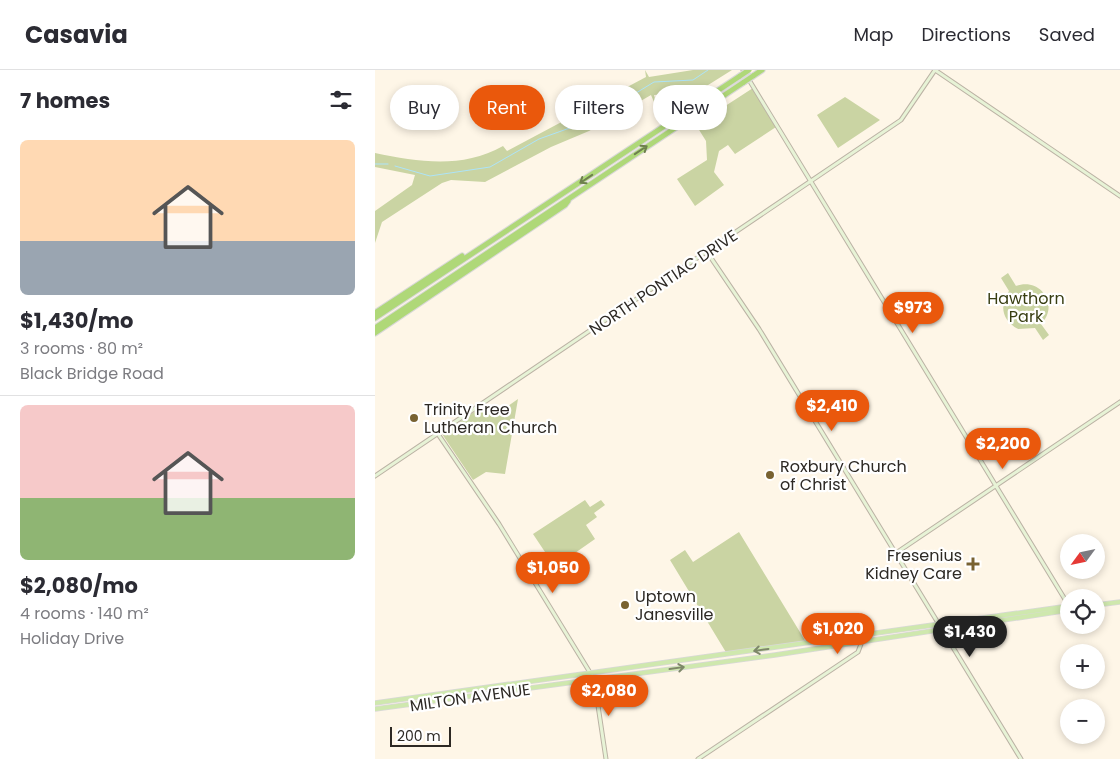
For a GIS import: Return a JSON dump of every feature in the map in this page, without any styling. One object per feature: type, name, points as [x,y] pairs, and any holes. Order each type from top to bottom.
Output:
[{"type":"highway","points":[[375,318],[749,70]]},
{"type":"highway","points":[[375,328],[762,70]]},
{"type":"highway","points":[[375,334],[565,206],[569,198]]},
{"type":"highway","points":[[375,311],[470,251],[479,250]]},
{"type":"main road","points":[[1105,604],[1120,602]]},
{"type":"main road","name":"MILTON AVENUE","points":[[375,710],[775,655],[939,624],[1060,607]]},
{"type":"main road","name":"MILTON AVENUE","points":[[375,703],[860,638],[942,629],[1060,611]]},
{"type":"main road","points":[[1007,619],[1013,614]]},
{"type":"street","points":[[743,70],[1060,591]]},
{"type":"street","points":[[935,70],[1120,196]]},
{"type":"street","name":"NORTH PONTIAC DRIVE","points":[[375,476],[901,120],[935,70]]},
{"type":"street","points":[[707,252],[759,329],[1021,759]]},
{"type":"street","points":[[896,554],[1120,402]]},
{"type":"street","points":[[438,434],[499,524],[595,679],[606,759]]},
{"type":"street","points":[[698,759],[858,652],[861,648],[860,638]]},
{"type":"green space","points":[[645,70],[649,77],[693,70],[732,70],[708,85],[653,85],[653,100],[651,95],[643,100],[643,85],[631,85],[646,77]]},
{"type":"green space","points":[[753,88],[776,127],[735,154],[728,145],[719,151],[714,172],[724,185],[695,206],[677,179],[707,160],[706,141],[699,130],[727,130],[727,105]]},
{"type":"green space","points":[[845,97],[880,120],[838,148],[817,115]]},
{"type":"green space","points":[[555,125],[555,130],[591,130],[551,147],[485,182],[451,180],[442,183],[382,222],[375,243],[375,211],[412,185],[415,175],[375,167],[375,153],[424,161],[456,161],[488,153],[503,146],[507,151]]},
{"type":"green space","name":"Hawthorn Park","points":[[1008,273],[1016,286],[1033,285],[1045,294],[1048,301],[1048,309],[1046,317],[1041,324],[1049,335],[1043,340],[1035,328],[1018,329],[1005,317],[1003,307],[1009,291],[1001,278]]},
{"type":"green space","points":[[518,399],[505,474],[486,472],[473,480],[442,434],[484,405],[492,417]]},
{"type":"green space","points":[[585,500],[590,507],[601,500],[605,505],[594,513],[597,517],[586,525],[595,539],[555,567],[533,534]]},
{"type":"green space","points":[[739,532],[806,642],[727,654],[670,560],[685,550],[693,562]]},
{"type":"waterway","points":[[395,166],[430,176],[490,167],[539,139],[592,120],[654,82],[693,80],[708,70]]},
{"type":"waterway","points":[[375,164],[388,164]]},
{"type":"place","name":"Trinity Free Lutheran Church","points":[[414,418]]},
{"type":"place","name":"Roxbury Church of Christ","points":[[770,475]]},
{"type":"place","name":"Fresenius Kidney Care","points":[[973,564]]},
{"type":"place","name":"Uptown Janesville","points":[[625,605]]}]
